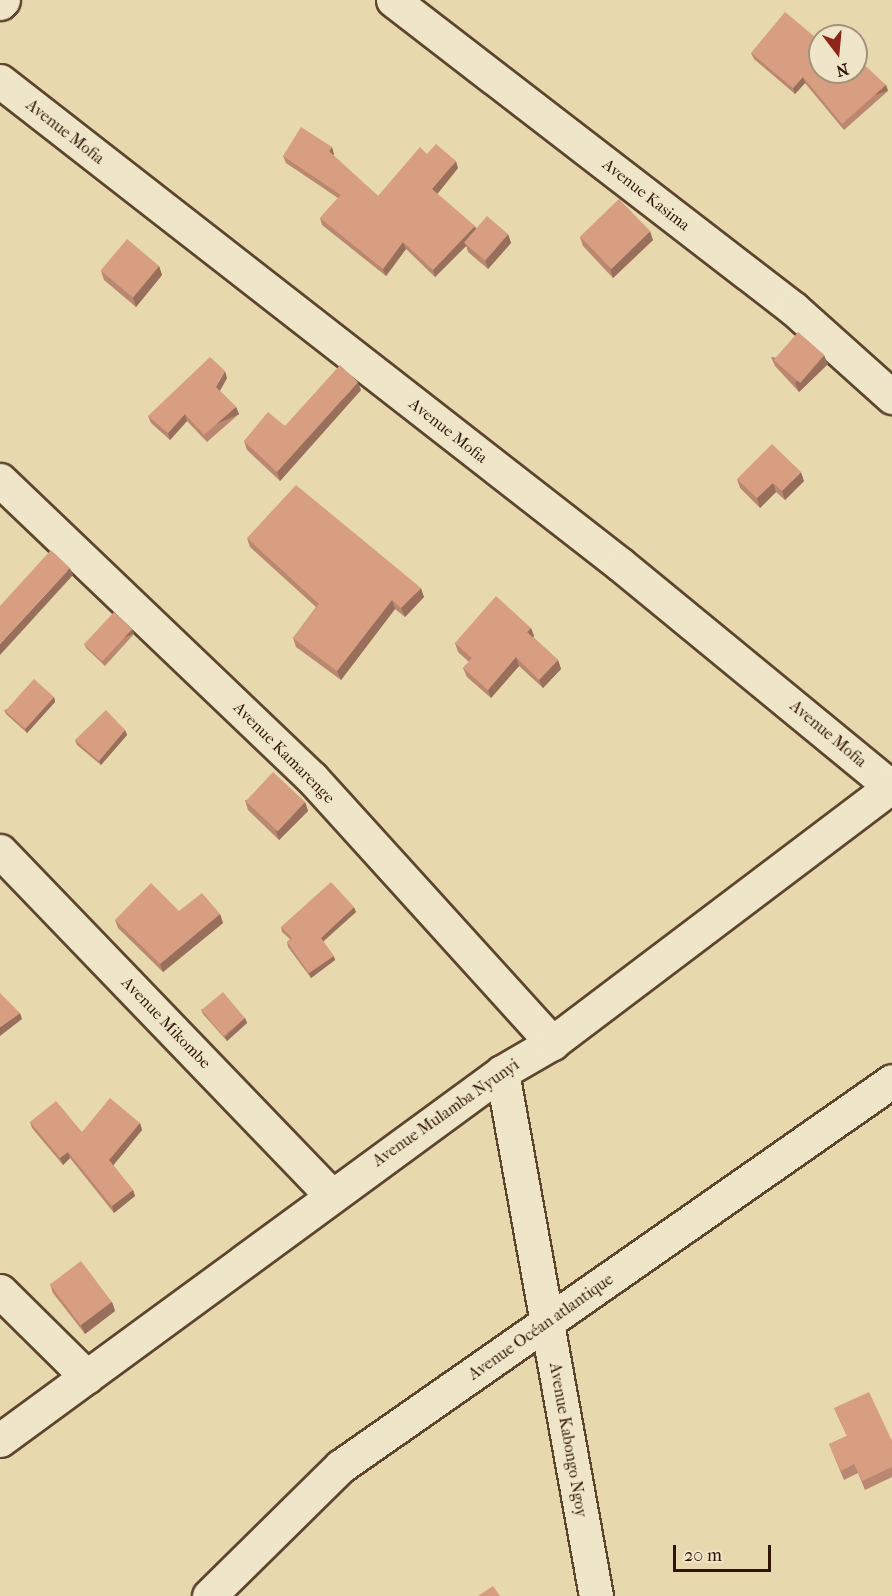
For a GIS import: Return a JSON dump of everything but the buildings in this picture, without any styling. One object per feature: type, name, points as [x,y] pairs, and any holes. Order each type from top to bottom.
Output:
[{"type":"street","name":"Avenue Kasima","points":[[393,0],[794,309],[892,397]]},
{"type":"street","name":"Avenue Mofia","points":[[0,81],[621,565],[892,787]]},
{"type":"street","name":"Avenue Kamarenge","points":[[0,480],[312,778],[552,1043]]},
{"type":"street","name":"Avenue Mulamba Nyunyi","points":[[0,1440],[502,1071],[552,1043],[892,787]]},
{"type":"street","name":"Avenue Mikombe","points":[[3,860],[331,1195]]},
{"type":"street","name":"Avenue Kabongo Ngoy","points":[[502,1071],[596,1596]]},
{"type":"street","name":"Avenue Océan atlantique","points":[[209,1596],[341,1466],[892,1081]]},
{"type":"street","points":[[0,1291],[87,1377]]}]
